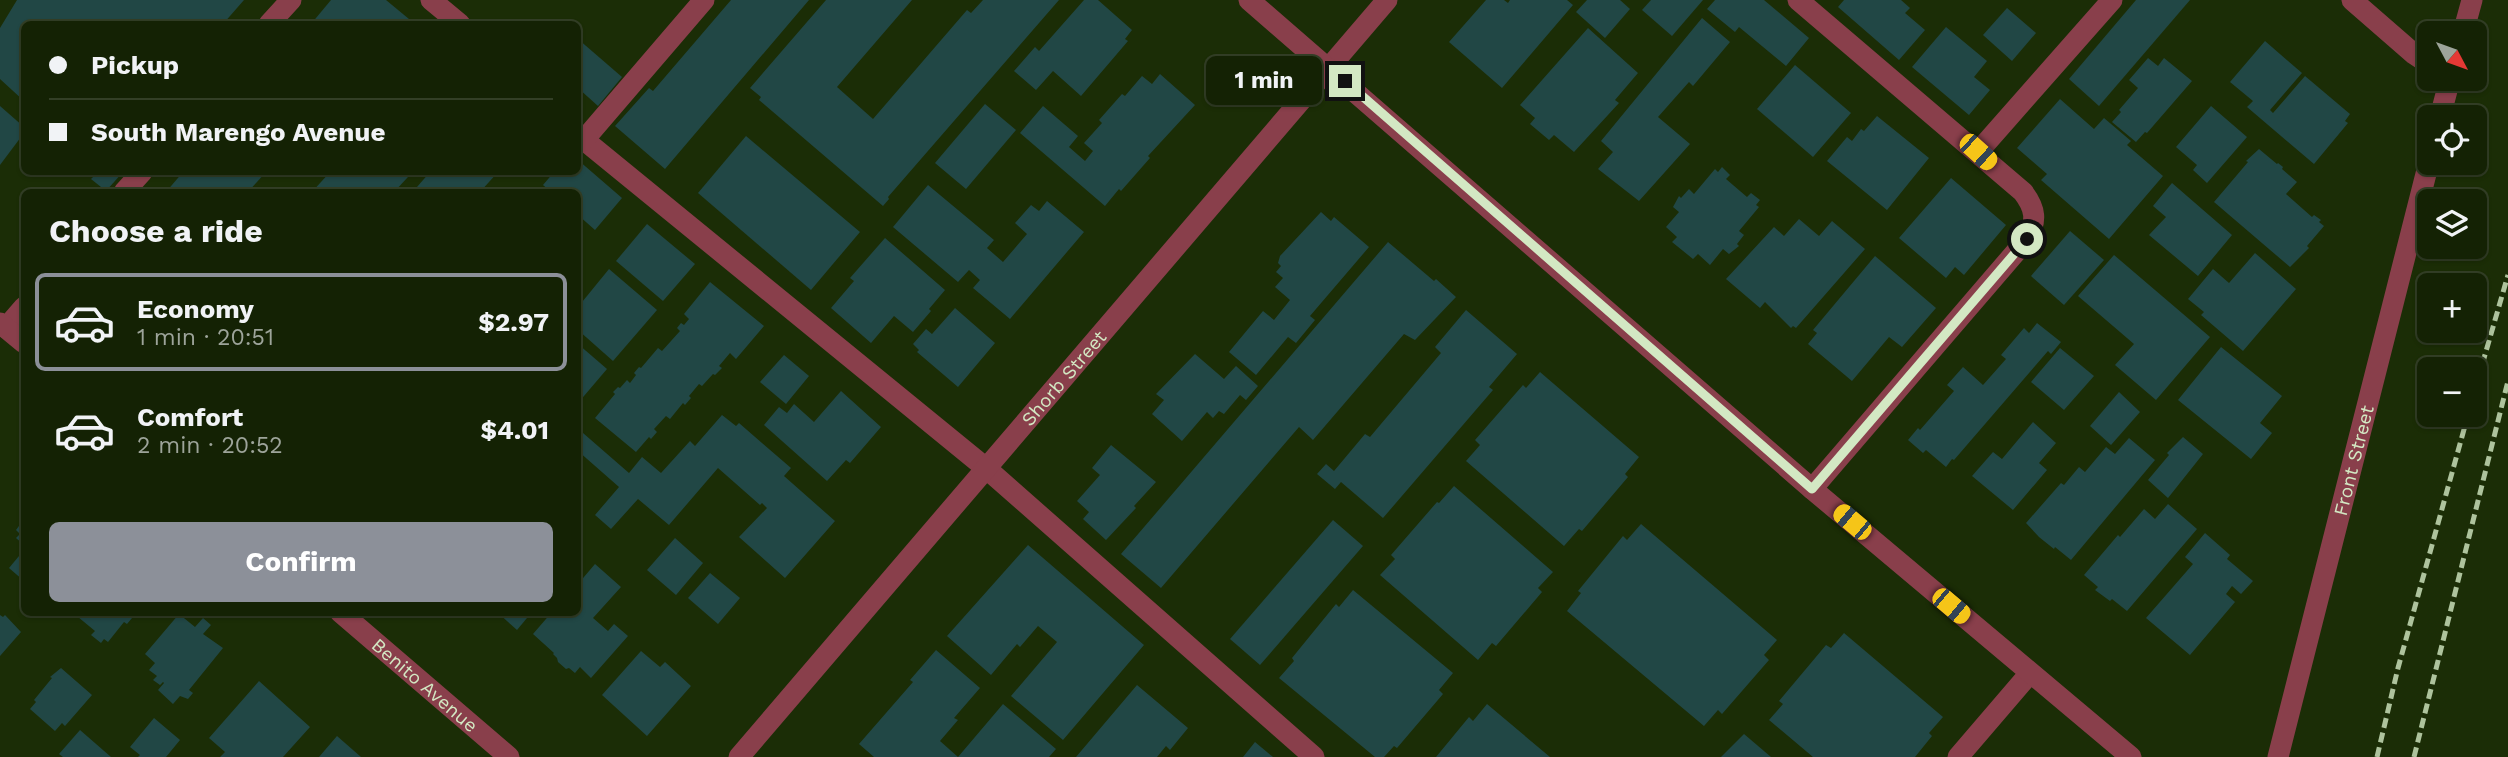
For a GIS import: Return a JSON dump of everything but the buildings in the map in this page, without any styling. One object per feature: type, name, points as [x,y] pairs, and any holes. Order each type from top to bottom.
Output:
[{"type":"street","points":[[272,21],[291,0]]},
{"type":"street","points":[[431,0],[456,21]]},
{"type":"street","points":[[581,137],[704,0]]},
{"type":"street","points":[[1249,0],[1812,489],[2132,757]]},
{"type":"street","name":"Shorb Street","points":[[739,757],[1387,0]]},
{"type":"street","points":[[1798,0],[2023,192],[2035,215],[2034,227],[2027,239],[1812,489]]},
{"type":"street","points":[[1978,152],[2112,0]]},
{"type":"street","points":[[2352,0],[2417,56]]},
{"type":"street","points":[[2466,21],[2472,0]]},
{"type":"street","points":[[581,139],[987,468],[1314,757]]},
{"type":"street","points":[[127,189],[139,175]]},
{"type":"street","name":"Front Street","points":[[2278,757],[2426,175]]},
{"type":"street","points":[[21,310],[3,325],[21,341]]},
{"type":"street","name":"Benito Avenue","points":[[345,616],[509,757]]},
{"type":"street","points":[[1958,757],[2030,673]]},
{"type":"railway","points":[[2484,357],[2508,275]]},
{"type":"railway","points":[[2414,757],[2508,381]]},
{"type":"railway","points":[[2377,757],[2398,668],[2465,427]]},
{"type":"route","points":[[1345,81],[1812,489],[2027,239]]}]
